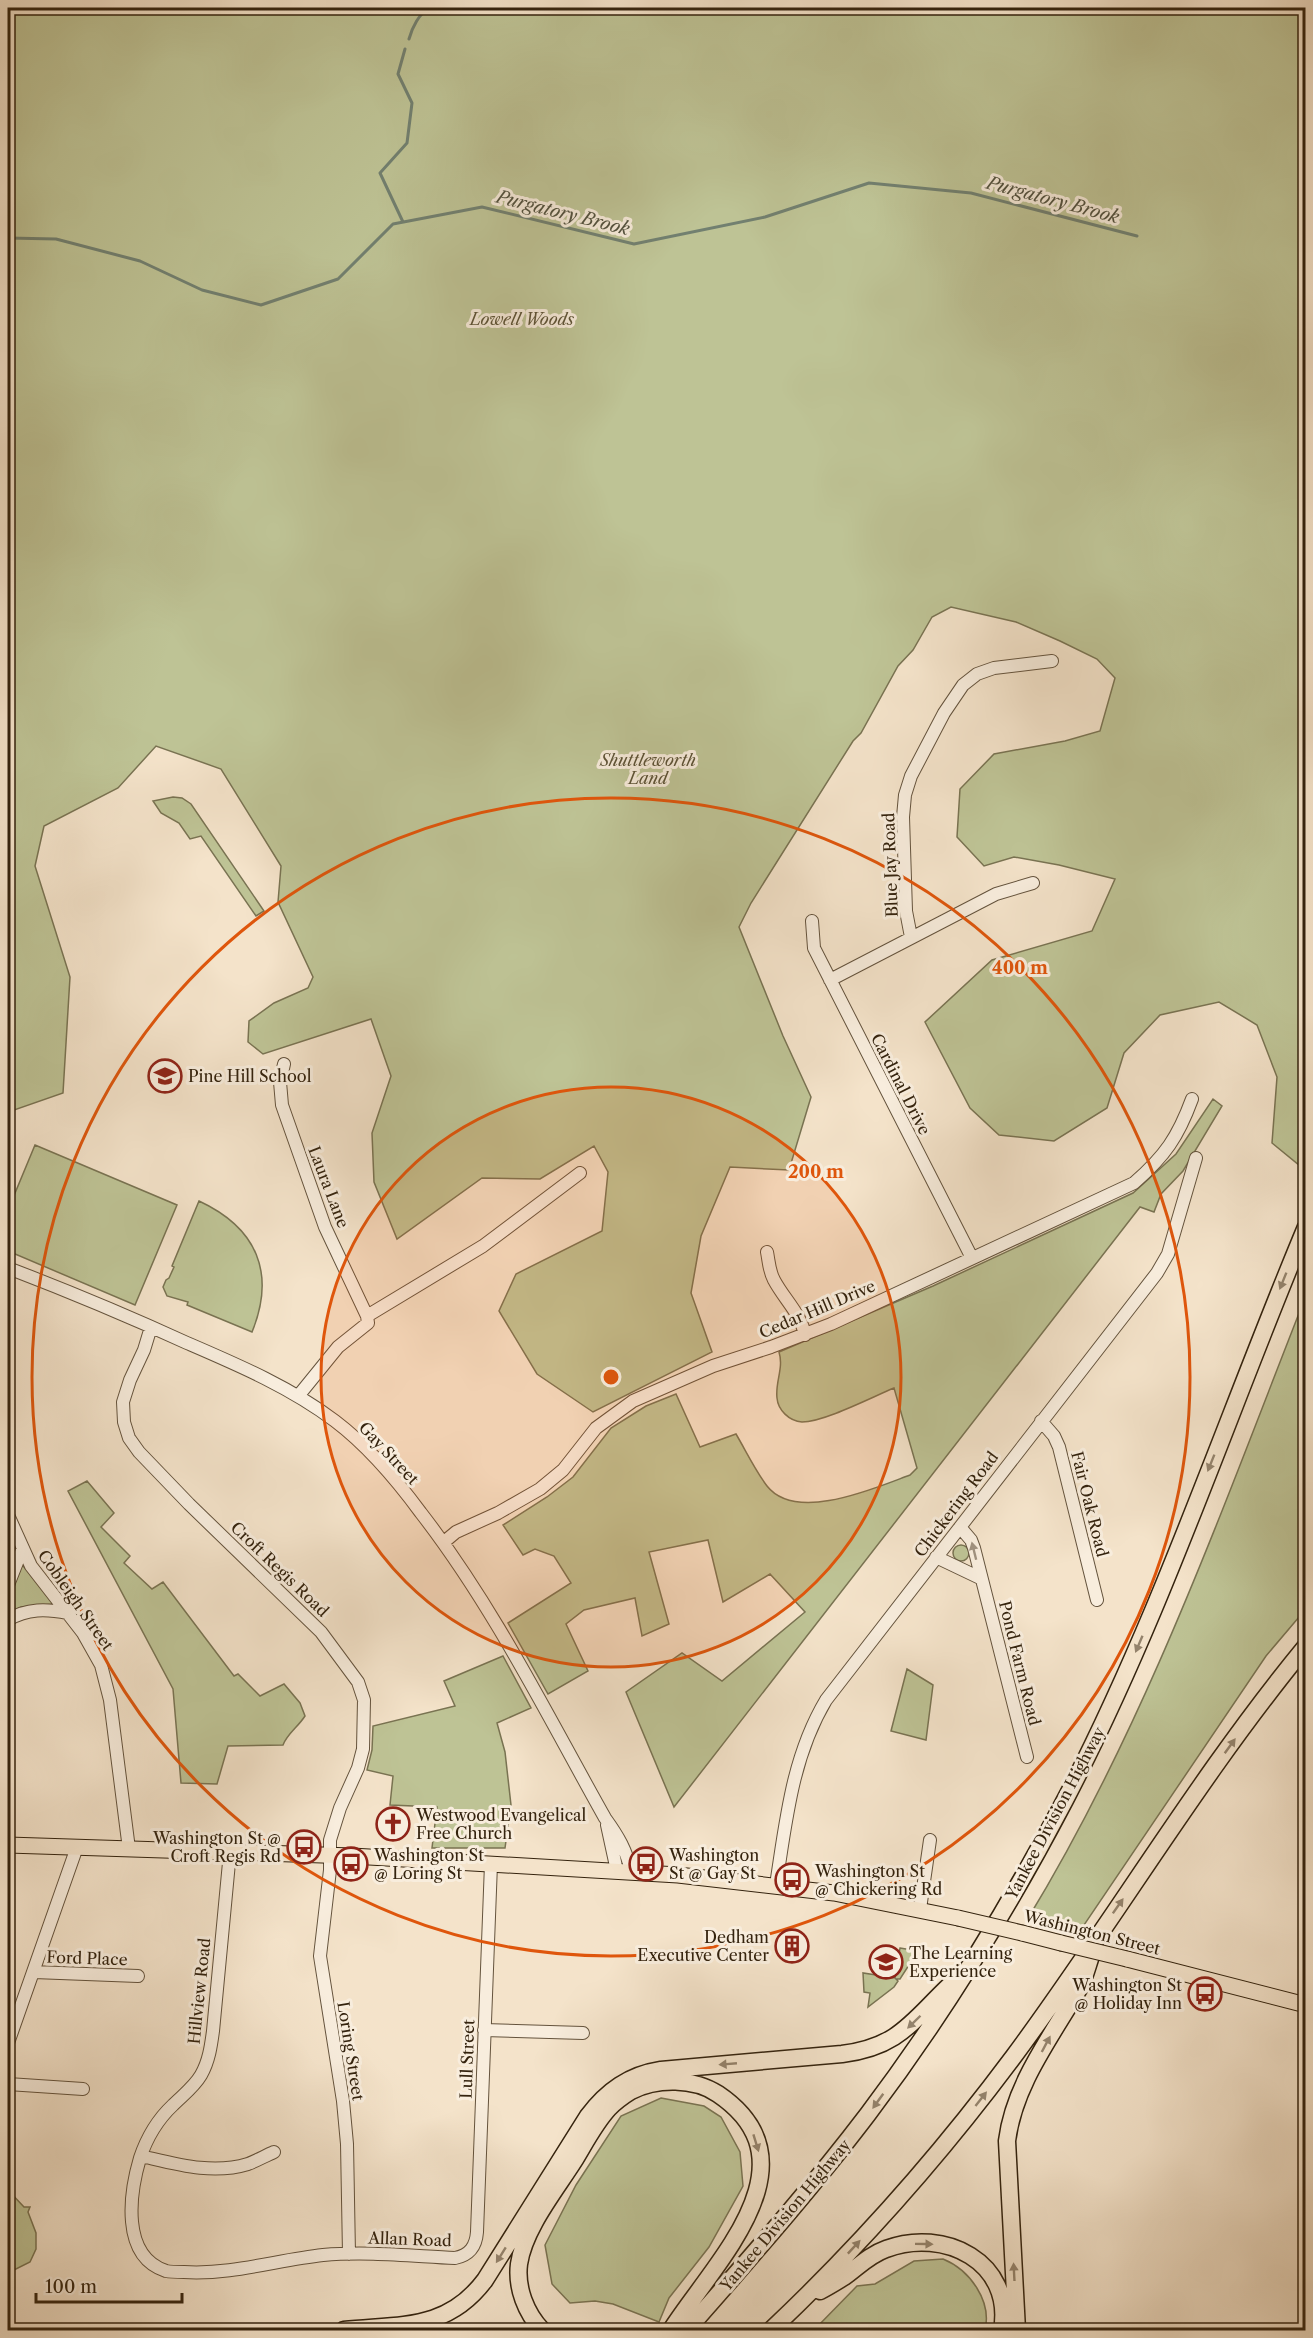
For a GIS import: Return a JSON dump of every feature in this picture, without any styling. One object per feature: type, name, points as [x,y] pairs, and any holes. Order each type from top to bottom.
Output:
[{"type":"highway","name":"Yankee Division Highway","points":[[687,2331],[855,2131],[918,2045],[970,1965],[1039,1849],[1118,1691],[1305,1227]]},
{"type":"highway","points":[[771,2331],[868,2232],[972,2110],[1015,2054],[1228,1747],[1305,1646]]},
{"type":"highway","points":[[1017,2331],[1007,2154],[1010,2120],[1019,2096],[1049,2037],[1081,1986],[1098,1934]]},
{"type":"highway","points":[[344,2331],[435,2319],[466,2302],[485,2280],[588,2116],[602,2098],[626,2080],[647,2072],[661,2070],[867,2050],[891,2040],[906,2029],[970,1965]]},
{"type":"highway","points":[[542,2331],[526,2308],[518,2277],[521,2255],[530,2230],[610,2107],[637,2088],[676,2082],[694,2084],[713,2091],[738,2110],[755,2137],[761,2169],[759,2190],[746,2220],[704,2287],[671,2331]]},
{"type":"highway","points":[[799,2304],[846,2276],[865,2260],[886,2249],[909,2244],[941,2244],[968,2254],[991,2274],[1002,2302],[1002,2331]]},
{"type":"main road","name":"Washington Street","points":[[8,1845],[330,1855],[624,1872],[777,1885],[855,1896],[920,1909],[1305,2005]]},
{"type":"street","name":"Blue Jay Road","points":[[911,937],[906,911],[903,817],[905,795],[911,776],[944,713],[963,685],[977,674],[994,668],[1052,661]]},
{"type":"street","points":[[830,980],[996,894],[1033,883]]},
{"type":"street","name":"Cardinal Drive","points":[[812,921],[814,948],[972,1258]]},
{"type":"street","name":"Laura Lane","points":[[284,1064],[280,1082],[282,1105],[325,1227],[368,1317]]},
{"type":"street","name":"Cedar Hill Drive","points":[[444,1542],[463,1528],[498,1513],[540,1489],[563,1470],[596,1428],[633,1401],[713,1366],[805,1335],[1134,1184],[1152,1168],[1170,1146],[1181,1128],[1192,1099]]},
{"type":"street","name":"Chickering Road","points":[[777,1885],[791,1790],[808,1732],[826,1700],[1157,1273],[1168,1254],[1196,1158]]},
{"type":"street","points":[[299,1395],[338,1347],[368,1323],[368,1317],[483,1246],[580,1173]]},
{"type":"street","points":[[767,1252],[774,1281],[800,1320],[805,1335]]},
{"type":"street","name":"Gay Street","points":[[8,1268],[151,1327],[299,1395],[365,1447],[401,1486],[444,1542],[482,1598],[623,1847],[624,1872]]},
{"type":"street","name":"Croft Regis Road","points":[[151,1327],[123,1402],[124,1422],[129,1438],[139,1452],[189,1504],[321,1632],[358,1682],[364,1700],[363,1749],[330,1840],[330,1855]]},
{"type":"street","name":"Fair Oak Road","points":[[1041,1421],[1054,1436],[1059,1447],[1097,1600]]},
{"type":"street","name":"Cobleigh Street","points":[[8,1515],[22,1550],[36,1574],[68,1613],[96,1654],[108,1686],[129,1849]]},
{"type":"street","name":"Pond Farm Road","points":[[960,1527],[971,1540],[1027,1757]]},
{"type":"street","points":[[8,1585],[22,1550]]},
{"type":"street","points":[[936,1557],[980,1578]]},
{"type":"street","points":[[8,1620],[32,1610],[68,1613]]},
{"type":"street","points":[[920,1909],[930,1840]]},
{"type":"street","points":[[8,2043],[77,1847]]},
{"type":"street","name":"Hillview Road","points":[[230,1852],[213,2031],[208,2057],[194,2085],[156,2122],[141,2156],[132,2209],[133,2231],[140,2248],[153,2264],[167,2271],[219,2272],[318,2256],[349,2254]]},
{"type":"street","name":"Loring Street","points":[[330,1855],[320,1956],[344,2101],[349,2254]]},
{"type":"street","name":"Lull Street","points":[[468,2253],[473,2247],[477,2232],[490,1864]]},
{"type":"street","name":"Ford Place","points":[[34,1972],[138,1976]]},
{"type":"street","points":[[8,2005],[21,2006]]},
{"type":"street","points":[[484,2030],[583,2033]]},
{"type":"street","points":[[8,2084],[83,2089]]},
{"type":"street","points":[[141,2156],[194,2168],[209,2168],[247,2164],[274,2152]]},
{"type":"street","name":"Allan Road","points":[[349,2254],[455,2258],[468,2253]]},
{"type":"green space","name":"Lowell Woods","points":[[8,8],[1305,8],[1306,1153],[1299,1165],[1272,1143],[1277,1077],[1257,1025],[1219,1002],[1160,1015],[1124,1053],[1107,1108],[1054,1141],[999,1135],[970,1108],[925,1022],[992,960],[1092,931],[1115,879],[1014,857],[984,866],[957,837],[960,789],[994,754],[1065,741],[1100,731],[1115,678],[1097,659],[1060,641],[1016,622],[951,607],[932,617],[913,650],[898,666],[861,733],[853,741],[751,903],[739,927],[783,1036],[811,1097],[789,1170],[730,1167],[701,1236],[691,1293],[712,1352],[593,1412],[537,1374],[499,1311],[516,1274],[602,1231],[608,1172],[594,1146],[540,1179],[482,1178],[397,1239],[374,1182],[372,1133],[391,1076],[371,1019],[263,1054],[248,1042],[249,1021],[274,1003],[308,988],[313,977],[278,902],[281,866],[221,769],[156,746],[118,788],[44,826],[35,866],[70,977],[63,1093],[11,1111],[8,1117]]},
{"type":"green space","points":[[173,797],[182,798],[191,804],[264,911],[256,916],[201,836],[190,839],[179,823],[161,813],[153,801]]},
{"type":"green space","points":[[1213,1099],[1222,1106],[1183,1171],[1161,1194],[1154,1212],[1140,1207],[674,1807],[626,1692],[682,1653],[722,1681],[805,1612],[770,1574],[723,1602],[708,1540],[649,1552],[669,1624],[642,1636],[635,1598],[584,1610],[566,1624],[588,1671],[548,1694],[508,1623],[571,1583],[554,1556],[535,1549],[523,1555],[503,1525],[573,1477],[611,1428],[646,1406],[676,1394],[700,1447],[736,1434],[767,1486],[780,1497],[797,1502],[816,1502],[857,1494],[910,1475],[917,1468],[894,1388],[823,1418],[802,1422],[793,1420],[785,1414],[778,1402],[781,1364],[779,1352],[933,1286],[1133,1193],[1176,1154]]},
{"type":"green space","points":[[35,1145],[177,1205],[135,1305],[8,1251],[8,1210]]},
{"type":"green space","points":[[199,1201],[219,1212],[235,1225],[248,1239],[256,1254],[261,1272],[262,1290],[259,1311],[252,1332],[187,1305],[188,1302],[167,1296],[163,1287],[174,1267],[172,1266]]},
{"type":"green space","points":[[1305,1298],[1305,1610],[1266,1656],[1078,1934],[1027,1920],[1070,1846],[1109,1770],[1180,1615]]},
{"type":"green space","points":[[87,1481],[114,1513],[101,1527],[130,1556],[124,1563],[152,1589],[163,1582],[234,1676],[238,1674],[260,1696],[284,1684],[300,1703],[305,1716],[283,1745],[228,1746],[217,1784],[181,1783],[173,1689],[68,1491]]},
{"type":"green space","points":[[958,1545],[964,1545],[969,1553],[967,1559],[958,1561],[953,1556],[953,1550]]},
{"type":"green space","points":[[22,1565],[42,1585],[54,1604],[21,1607],[8,1614],[8,1601]]},
{"type":"green space","points":[[503,1656],[531,1708],[497,1723],[505,1752],[511,1805],[505,1848],[432,1848],[437,1807],[390,1805],[393,1776],[367,1770],[372,1750],[373,1726],[455,1706],[444,1681]]},
{"type":"green space","points":[[907,1669],[933,1685],[926,1740],[891,1731]]},
{"type":"green space","points":[[900,1948],[918,1951],[900,1979],[896,1979],[898,1981],[894,1987],[868,2007],[870,1993],[864,1992],[863,1973],[895,1978]]},
{"type":"green space","points":[[661,2098],[704,2106],[721,2117],[740,2152],[743,2186],[709,2247],[669,2298],[659,2322],[613,2304],[595,2301],[570,2303],[552,2284],[545,2245],[576,2185],[621,2116]]},
{"type":"green space","points":[[8,2190],[24,2207],[30,2207],[28,2212],[36,2233],[36,2249],[30,2262],[8,2273]]},
{"type":"green space","points":[[943,2259],[962,2271],[977,2288],[985,2308],[985,2330],[814,2330],[857,2286],[875,2284],[914,2261]]},
{"type":"waterway","points":[[409,39],[416,21],[430,8]]},
{"type":"waterway","points":[[403,222],[380,173],[407,143],[412,103],[398,74],[405,49]]},
{"type":"waterway","name":"Purgatory Brook","points":[[8,238],[56,239],[140,261],[202,290],[261,305],[338,279],[393,224],[482,207],[634,244],[765,217],[869,183],[971,193],[1137,236]]},
{"type":"place","name":"Pine Hill School","points":[[165,1076]]},
{"type":"place","name":"Westwood Evangelical Free Church","points":[[393,1824]]},
{"type":"place","name":"Washington St @ Croft Regis Rd","points":[[304,1847]]},
{"type":"place","name":"Washington St @ Loring St","points":[[351,1864]]},
{"type":"place","name":"Washington St @ Gay St","points":[[646,1864]]},
{"type":"place","name":"Washington St @ Chickering Rd","points":[[792,1880]]},
{"type":"place","name":"Dedham Executive Center","points":[[792,1946]]},
{"type":"place","name":"The Learning Experience","points":[[886,1962]]},
{"type":"place","name":"Washington St @ Holiday Inn","points":[[1205,1994]]},
{"type":"park label","name":"Shuttleworth Land","points":[[648,769]]}]
